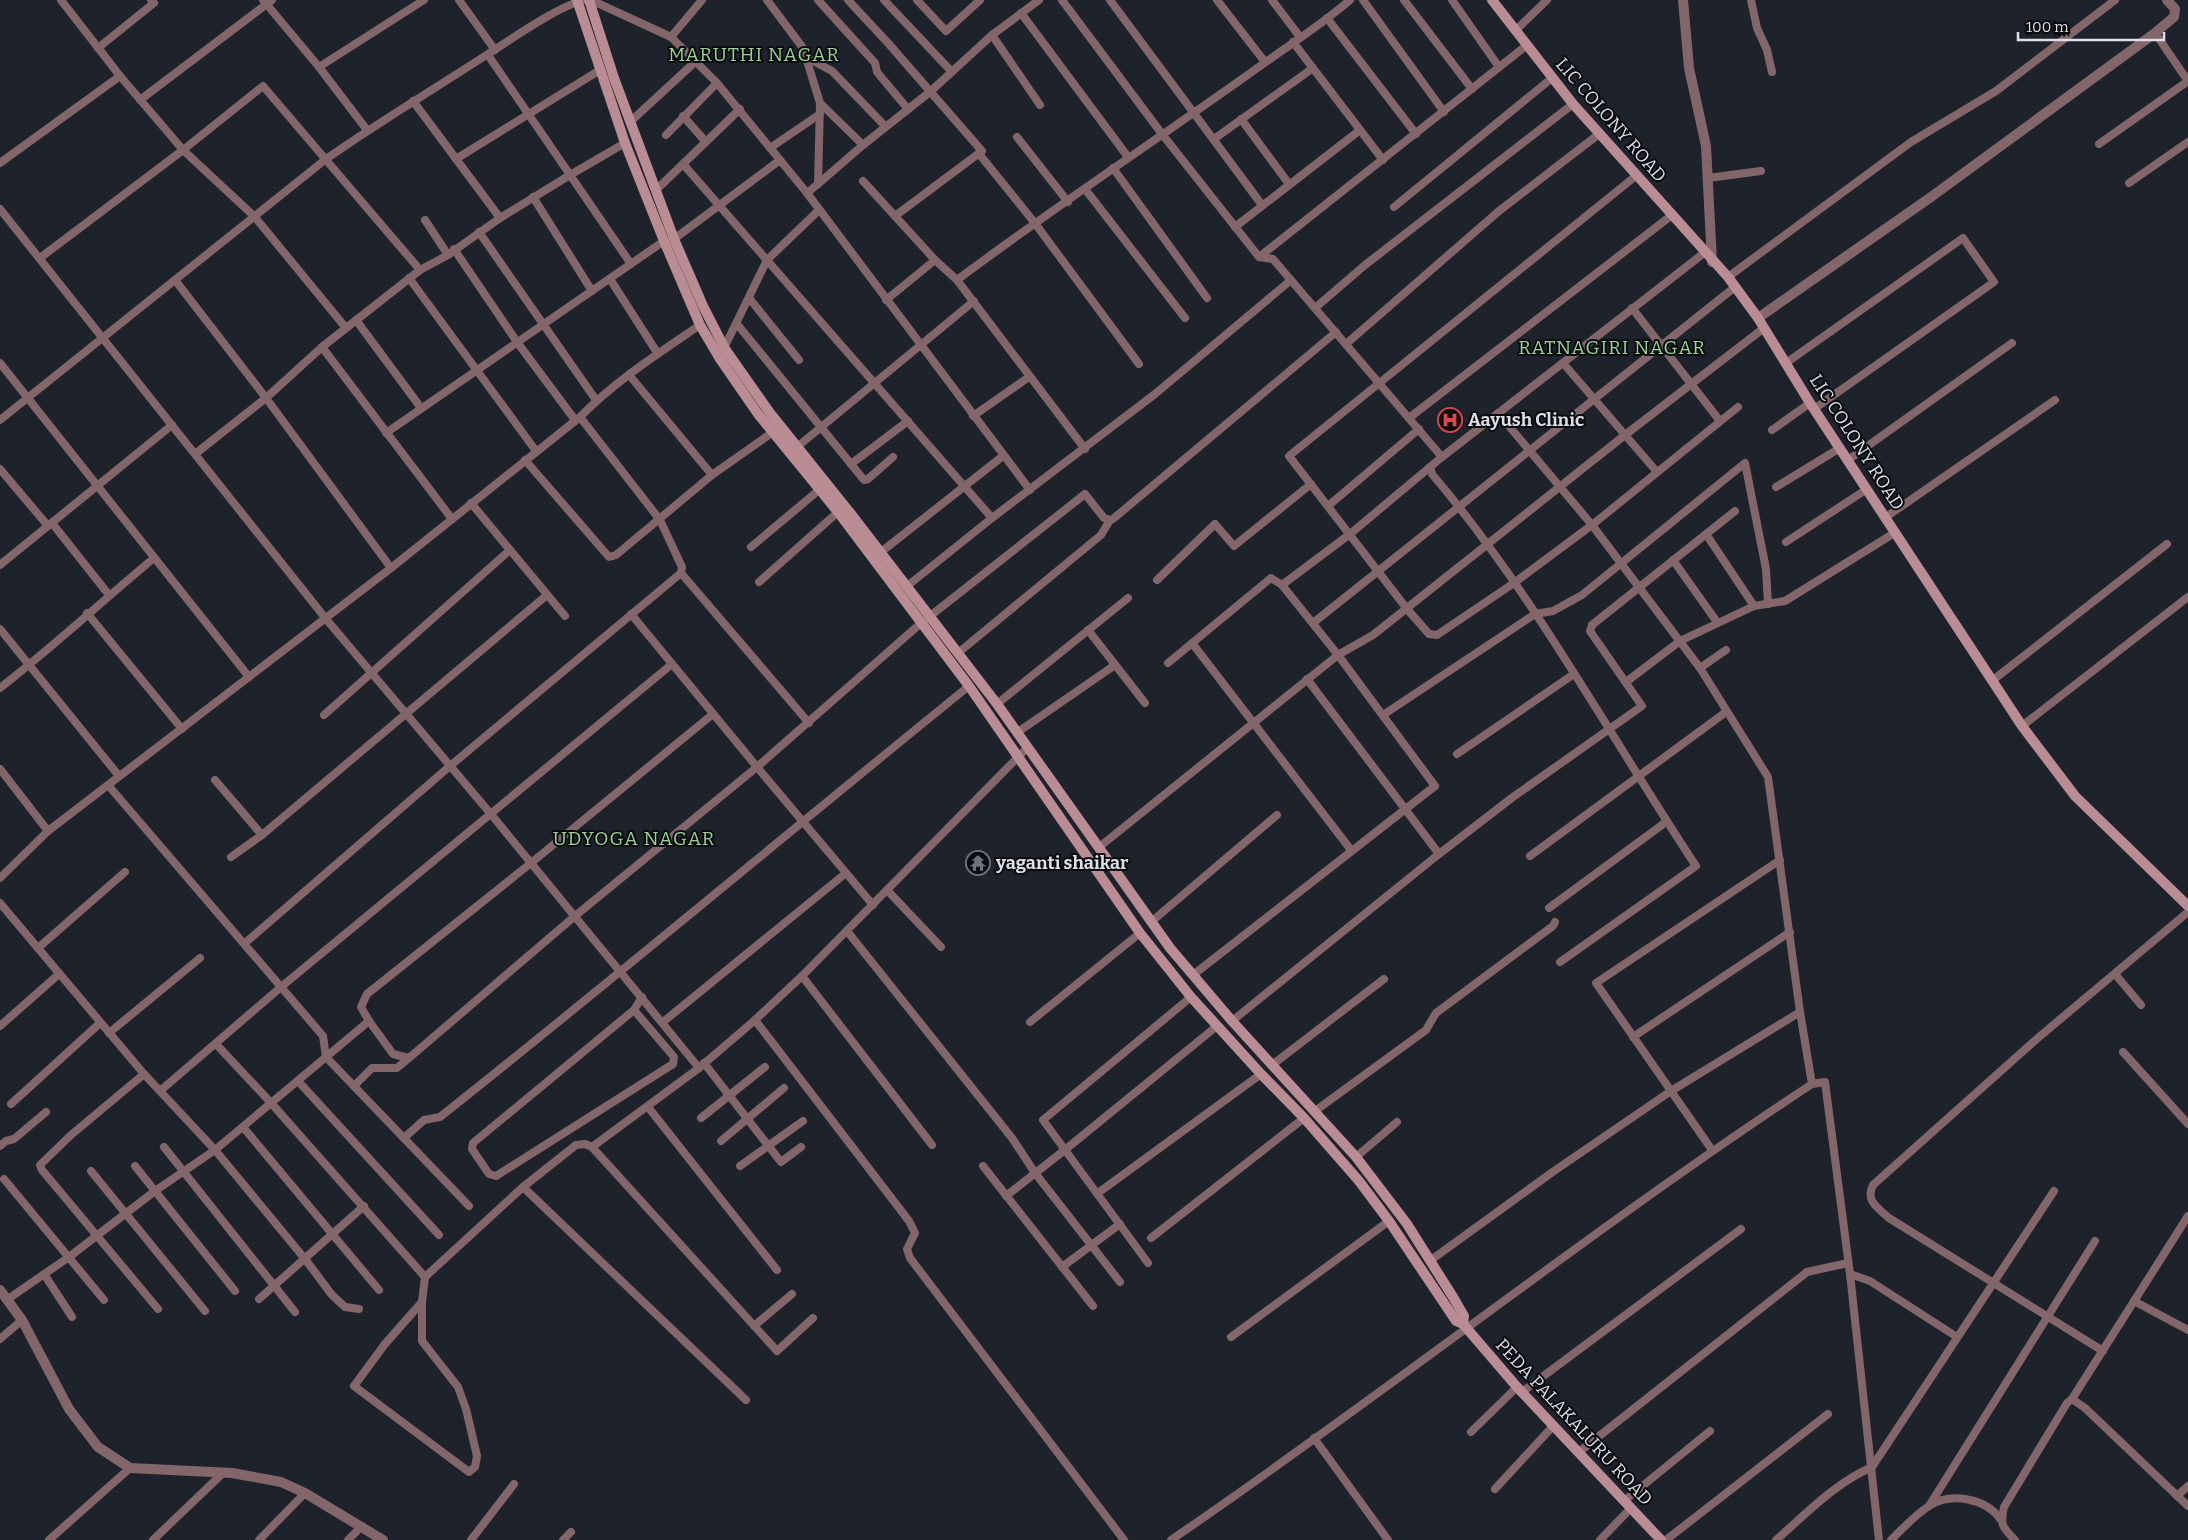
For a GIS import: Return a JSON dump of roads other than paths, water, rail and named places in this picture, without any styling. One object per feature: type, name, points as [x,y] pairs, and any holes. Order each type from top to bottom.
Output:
[{"type":"main road","points":[[590,0],[630,122],[674,239],[706,312],[721,352]]},
{"type":"main road","name":"LIC COLONY ROAD","points":[[1492,0],[1514,31],[1573,104],[1728,278],[1758,318],[1812,406],[2022,726],[2075,796],[2188,906]]},
{"type":"main road","points":[[580,1],[600,70],[625,143],[700,325],[881,552],[997,704],[1151,922],[1192,975],[1356,1156],[1393,1204],[1431,1260],[1464,1316],[1465,1327]]},
{"type":"main road","name":"PEDA PALAKALURU ROAD","points":[[721,352],[773,432],[838,512],[920,624],[969,686],[1140,933],[1191,997],[1304,1118],[1359,1181],[1389,1221],[1456,1321],[1465,1327],[1520,1389],[1661,1540]]},
{"type":"street","points":[[61,0],[120,76],[183,150],[254,216],[346,328]]},
{"type":"street","points":[[98,48],[154,3],[151,0]]},
{"type":"street","points":[[319,67],[424,0]]},
{"type":"street","points":[[460,0],[528,114],[631,264]]},
{"type":"street","points":[[590,0],[670,37],[717,83],[807,192],[972,416],[1030,490]]},
{"type":"street","points":[[670,37],[702,0]]},
{"type":"street","points":[[767,0],[803,48],[820,103],[818,184]]},
{"type":"street","points":[[818,0],[875,63],[877,72],[906,108]]},
{"type":"street","points":[[848,0],[982,149],[980,155],[895,216]]},
{"type":"street","points":[[884,0],[952,72]]},
{"type":"street","points":[[918,0],[946,31],[980,0]]},
{"type":"street","points":[[807,192],[906,108],[931,91],[992,35],[1039,0]]},
{"type":"street","points":[[1062,0],[1162,134],[1259,257],[1273,259],[1442,457]]},
{"type":"street","points":[[1110,0],[1262,205]]},
{"type":"street","points":[[1218,0],[1265,62]]},
{"type":"street","points":[[1272,0],[1313,68],[1383,160]]},
{"type":"street","points":[[1337,0],[1342,7]]},
{"type":"street","points":[[957,280],[1034,222],[1068,202],[1112,168],[1195,113],[1350,0]]},
{"type":"street","points":[[1362,0],[1444,112]]},
{"type":"street","points":[[1404,0],[1472,89]]},
{"type":"street","points":[[1452,0],[1499,67]]},
{"type":"street","points":[[1514,31],[1547,0]]},
{"type":"street","points":[[1683,0],[1689,68],[1706,146],[1712,262]]},
{"type":"street","points":[[1751,0],[1757,28],[1767,50],[1772,72]]},
{"type":"street","points":[[1728,278],[1911,142],[1996,91],[2116,0]]},
{"type":"street","points":[[1758,318],[1932,197],[2155,34],[2174,17],[2175,9],[2168,0]]},
{"type":"street","points":[[140,100],[267,1],[367,130]]},
{"type":"street","points":[[0,420],[326,159],[367,130],[491,52],[561,10],[580,1]]},
{"type":"street","points":[[1021,13],[1128,157]]},
{"type":"street","points":[[1327,18],[1416,134]]},
{"type":"street","points":[[2099,144],[2188,81],[2155,34]]},
{"type":"street","points":[[992,35],[1040,105]]},
{"type":"street","points":[[1259,257],[1526,46]]},
{"type":"street","points":[[806,58],[832,71],[885,126]]},
{"type":"street","points":[[630,122],[695,62]]},
{"type":"street","points":[[1214,139],[1313,68]]},
{"type":"street","points":[[456,159],[600,70]]},
{"type":"street","points":[[0,162],[120,76]]},
{"type":"street","points":[[1394,207],[1552,78]]},
{"type":"street","points":[[666,135],[717,83]]},
{"type":"street","points":[[40,258],[183,150],[263,86],[420,270]]},
{"type":"street","points":[[413,101],[500,218]]},
{"type":"street","points":[[820,103],[862,145]]},
{"type":"street","points":[[1315,308],[1365,265],[1573,104]]},
{"type":"street","points":[[656,190],[740,109]]},
{"type":"street","points":[[770,148],[820,114]]},
{"type":"street","points":[[683,116],[706,142]]},
{"type":"street","points":[[1241,119],[1289,184]]},
{"type":"street","points":[[1235,226],[1360,130]]},
{"type":"street","points":[[1346,344],[1499,211],[1599,134]]},
{"type":"street","points":[[1017,137],[1068,202]]},
{"type":"street","points":[[2128,183],[2188,142]]},
{"type":"street","points":[[195,454],[266,398],[322,347],[420,270],[451,252],[533,197],[625,143]]},
{"type":"street","points":[[980,155],[1034,222],[1139,364]]},
{"type":"street","points":[[674,239],[780,160]]},
{"type":"street","points":[[683,164],[992,518]]},
{"type":"street","points":[[1112,168],[1207,298]]},
{"type":"street","points":[[1708,178],[1761,171]]},
{"type":"street","points":[[1637,175],[1289,456],[1407,609],[1429,634],[1437,635],[1514,583],[1592,525],[1738,407]]},
{"type":"street","points":[[863,181],[935,260],[957,280],[1085,449]]},
{"type":"street","points":[[1085,189],[1184,318]]},
{"type":"street","points":[[533,197],[592,291]]},
{"type":"street","points":[[0,208],[326,619],[532,863],[663,1022],[730,1094],[781,1162],[801,1148]]},
{"type":"street","points":[[721,352],[737,324],[767,260],[819,210]]},
{"type":"street","points":[[1409,418],[1672,215]]},
{"type":"street","points":[[245,943],[450,766],[681,574],[682,567],[660,520],[517,342],[425,220]]},
{"type":"street","points":[[479,232],[596,400]]},
{"type":"street","points":[[1772,430],[1812,406],[1994,282],[1963,238],[1786,363]]},
{"type":"street","points":[[386,433],[476,369],[664,241]]},
{"type":"street","points":[[1282,585],[1350,534],[1442,457],[1704,253]]},
{"type":"street","points":[[886,300],[935,260]]},
{"type":"street","points":[[409,278],[536,451]]},
{"type":"street","points":[[610,279],[658,354]]},
{"type":"street","points":[[175,280],[266,398],[391,568]]},
{"type":"street","points":[[906,587],[992,518],[1156,394],[1291,280]]},
{"type":"street","points":[[1313,623],[1735,287]]},
{"type":"street","points":[[749,298],[799,360]]},
{"type":"street","points":[[797,447],[974,301]]},
{"type":"street","points":[[1632,308],[1720,421]]},
{"type":"street","points":[[356,320],[422,408]]},
{"type":"street","points":[[737,324],[864,480],[868,479],[892,456]]},
{"type":"street","points":[[0,878],[48,831],[391,568],[578,418],[596,400],[700,325]]},
{"type":"street","points":[[1098,848],[1307,679],[1338,655],[1373,635],[1407,609],[1625,435],[1764,328]]},
{"type":"street","points":[[958,653],[1101,535],[1110,520],[1336,332]]},
{"type":"street","points":[[1848,460],[2012,343]]},
{"type":"street","points":[[322,347],[452,519]]},
{"type":"street","points":[[0,363],[249,677]]},
{"type":"street","points":[[1563,363],[1657,472]]},
{"type":"street","points":[[630,376],[712,475]]},
{"type":"street","points":[[972,416],[1029,376]]},
{"type":"street","points":[[1886,517],[2055,400]]},
{"type":"street","points":[[1498,413],[1592,525],[1640,587],[1700,668],[1768,777],[1800,1012],[1812,1084]]},
{"type":"street","points":[[851,464],[908,422]]},
{"type":"street","points":[[0,565],[172,425]]},
{"type":"street","points":[[1328,506],[1418,429]]},
{"type":"street","points":[[525,460],[609,556],[616,555],[712,475],[773,432]]},
{"type":"street","points":[[1776,487],[1840,448]]},
{"type":"street","points":[[881,552],[1003,456]]},
{"type":"street","points":[[1383,715],[1535,614],[1553,611],[1570,602],[1745,464],[1766,569],[1768,604]]},
{"type":"street","points":[[1430,468],[1432,474],[1489,544],[1696,866],[1560,962]]},
{"type":"street","points":[[0,469],[110,595]]},
{"type":"street","points":[[1157,580],[1215,524],[1234,546],[1311,484]]},
{"type":"street","points":[[1786,542],[1867,489]]},
{"type":"street","points":[[751,547],[819,490]]},
{"type":"street","points":[[354,1086],[372,1068],[397,1068],[575,916],[757,768],[920,624],[1085,494],[1104,518],[1110,520]]},
{"type":"street","points":[[471,503],[565,616]]},
{"type":"street","points":[[1232,1021],[1439,854],[1513,797],[1642,706],[1590,631],[1592,625],[1735,511]]},
{"type":"street","points":[[759,582],[838,512]]},
{"type":"street","points":[[1626,682],[1680,641],[1754,606],[1785,601],[1896,532]]},
{"type":"street","points":[[1706,534],[1754,606]]},
{"type":"street","points":[[1993,680],[2167,544]]},
{"type":"street","points":[[324,715],[370,672],[510,550]]},
{"type":"street","points":[[0,688],[154,558]]},
{"type":"street","points":[[1674,560],[1717,622]]},
{"type":"street","points":[[681,574],[809,723]]},
{"type":"street","points":[[1168,663],[1271,578],[1282,585],[1313,623],[1434,786],[1192,975]]},
{"type":"street","points":[[231,857],[262,835],[547,595]]},
{"type":"street","points":[[2022,726],[2188,597]]},
{"type":"street","points":[[997,704],[1128,598]]},
{"type":"street","points":[[87,613],[182,729]]},
{"type":"street","points":[[631,614],[757,768],[873,905]]},
{"type":"street","points":[[0,629],[28,666],[119,776]]},
{"type":"street","points":[[1088,630],[1145,703]]},
{"type":"street","points":[[1192,643],[1351,850]]},
{"type":"street","points":[[1700,668],[1726,650]]},
{"type":"street","points":[[160,1092],[280,987],[672,664]]},
{"type":"street","points":[[1018,732],[1115,665]]},
{"type":"street","points":[[1457,754],[1574,674]]},
{"type":"street","points":[[1307,679],[1439,854]]},
{"type":"street","points":[[404,1138],[424,1120],[440,1117],[969,686]]},
{"type":"street","points":[[1530,856],[1726,712]]},
{"type":"street","points":[[409,1058],[394,1054],[369,1021],[361,1007],[367,994],[532,863],[713,714]]},
{"type":"street","points":[[592,1147],[702,1066],[755,1020],[873,905],[1018,755],[1028,747]]},
{"type":"street","points":[[0,770],[48,831]]},
{"type":"street","points":[[215,780],[262,835]]},
{"type":"street","points":[[108,785],[245,943],[322,1036],[326,1057],[468,1206]]},
{"type":"street","points":[[1151,922],[1277,815]]},
{"type":"street","points":[[1549,908],[1666,822]]},
{"type":"street","points":[[1712,1150],[1596,983],[1780,860]]},
{"type":"street","points":[[38,948],[125,872]]},
{"type":"street","points":[[663,1022],[846,873]]},
{"type":"street","points":[[887,890],[941,948]]},
{"type":"street","points":[[0,903],[144,1074],[215,1150],[338,1302],[351,1309],[359,1309]]},
{"type":"street","points":[[2102,1351],[1889,1218],[1873,1204],[1870,1191],[1873,1185],[2032,1044],[2188,912]]},
{"type":"street","points":[[1315,1111],[1426,1030],[1436,1013],[1553,926],[1554,922]]},
{"type":"street","points":[[847,931],[1012,1138],[1036,1173],[1120,1282]]},
{"type":"street","points":[[1633,1037],[1790,932]]},
{"type":"street","points":[[1030,1022],[1140,933]]},
{"type":"street","points":[[109,1033],[200,958]]},
{"type":"street","points":[[0,1026],[59,974]]},
{"type":"street","points":[[2115,974],[2141,1006]]},
{"type":"street","points":[[802,976],[932,1145]]},
{"type":"street","points":[[1272,1065],[1384,979]]},
{"type":"street","points":[[634,1010],[674,1057],[673,1064],[496,1176],[489,1174],[472,1149],[473,1144],[634,1010],[642,997]]},
{"type":"street","points":[[1148,1262],[1043,1120],[1191,997]]},
{"type":"street","points":[[1431,1260],[1554,1171],[1671,1090],[1800,1012]]},
{"type":"street","points":[[755,1020],[909,1221],[915,1233],[907,1249],[910,1258],[1124,1540]]},
{"type":"street","points":[[8,1300],[69,1257],[155,1191],[215,1150],[369,1021]]},
{"type":"street","points":[[11,1104],[100,1023]]},
{"type":"street","points":[[1006,1196],[1217,1026]]},
{"type":"street","points":[[216,1044],[364,1206],[425,1277]]},
{"type":"street","points":[[2123,1052],[2188,1124]]},
{"type":"street","points":[[701,1118],[765,1067]]},
{"type":"street","points":[[144,1074],[40,1165],[42,1170],[96,1236],[158,1309]]},
{"type":"street","points":[[1098,1193],[1261,1074]]},
{"type":"street","points":[[298,1081],[439,1234]]},
{"type":"street","points":[[1175,1539],[1465,1327],[1712,1150],[1812,1084],[1825,1082],[1850,1274],[1879,1540]]},
{"type":"street","points":[[721,1141],[784,1088]]},
{"type":"street","points":[[648,1107],[777,1270]]},
{"type":"street","points":[[0,1146],[6,1141],[14,1139],[46,1112]]},
{"type":"street","points":[[1151,1238],[1304,1118]]},
{"type":"street","points":[[740,1166],[803,1121]]},
{"type":"street","points":[[1356,1156],[1397,1122]]},
{"type":"street","points":[[243,1127],[379,1290]]},
{"type":"street","points":[[422,1302],[385,1344],[354,1386],[469,1472],[475,1467],[476,1456],[466,1409],[458,1387],[422,1341],[422,1302],[425,1277],[523,1187],[576,1145],[585,1144],[592,1147],[777,1351],[813,1318]]},
{"type":"street","points":[[164,1147],[295,1312]]},
{"type":"street","points":[[135,1166],[235,1291]]},
{"type":"street","points":[[983,1166],[1093,1306]]},
{"type":"street","points":[[92,1171],[204,1311]]},
{"type":"street","points":[[4,1179],[104,1300]]},
{"type":"street","points":[[523,1187],[746,1400]]},
{"type":"street","points":[[1776,1540],[1837,1487],[1856,1474],[1872,1467],[2054,1191]]},
{"type":"street","points":[[258,1299],[276,1286],[364,1206]]},
{"type":"street","points":[[2001,1520],[2004,1507],[2067,1403],[2072,1399],[2188,1216]]},
{"type":"street","points":[[1231,1337],[1389,1221]]},
{"type":"street","points":[[1062,1267],[1120,1224]]},
{"type":"street","points":[[1471,1432],[1520,1389],[1741,1229]]},
{"type":"street","points":[[1893,1539],[1930,1506],[2095,1241]]},
{"type":"street","points":[[1579,1452],[1807,1272],[1848,1263]]},
{"type":"street","points":[[44,1274],[72,1317]]},
{"type":"street","points":[[1850,1274],[1870,1281],[1957,1337]]},
{"type":"street","points":[[0,1290],[22,1320],[69,1409],[98,1447],[130,1468],[223,1473],[281,1482],[304,1493],[383,1540]]},
{"type":"street","points":[[754,1326],[792,1294]]},
{"type":"street","points":[[2134,1301],[2188,1330]]},
{"type":"street","points":[[0,1338],[22,1320]]},
{"type":"street","points":[[2072,1399],[2085,1408],[2188,1506]]},
{"type":"street","points":[[1666,1540],[1828,1414]]},
{"type":"street","points":[[1496,1489],[1554,1425]]},
{"type":"street","points":[[1600,1540],[1628,1504],[1710,1432]]},
{"type":"street","points":[[1314,1438],[1388,1540]]},
{"type":"street","points":[[49,1540],[130,1468]]},
{"type":"street","points":[[153,1540],[223,1473]]},
{"type":"street","points":[[471,1540],[514,1484]]},
{"type":"street","points":[[2177,1496],[2188,1486]]},
{"type":"street","points":[[259,1540],[304,1493]]},
{"type":"street","points":[[1930,1506],[1959,1497],[1976,1502],[1995,1512],[2001,1520],[2004,1529],[2015,1540]]},
{"type":"street","points":[[348,1540],[362,1526]]},
{"type":"street","points":[[563,1540],[571,1532]]},
{"type":"place","name":"Aayush Clinic","points":[[1450,420]]},
{"type":"place","name":"yaganti shaikar","points":[[978,863]]},
{"type":"district","name":"MARUTHI NAGAR","points":[[754,54]]},
{"type":"district","name":"RATNAGIRI NAGAR","points":[[1612,347]]},
{"type":"district","name":"UDYOGA NAGAR","points":[[634,838]]}]
